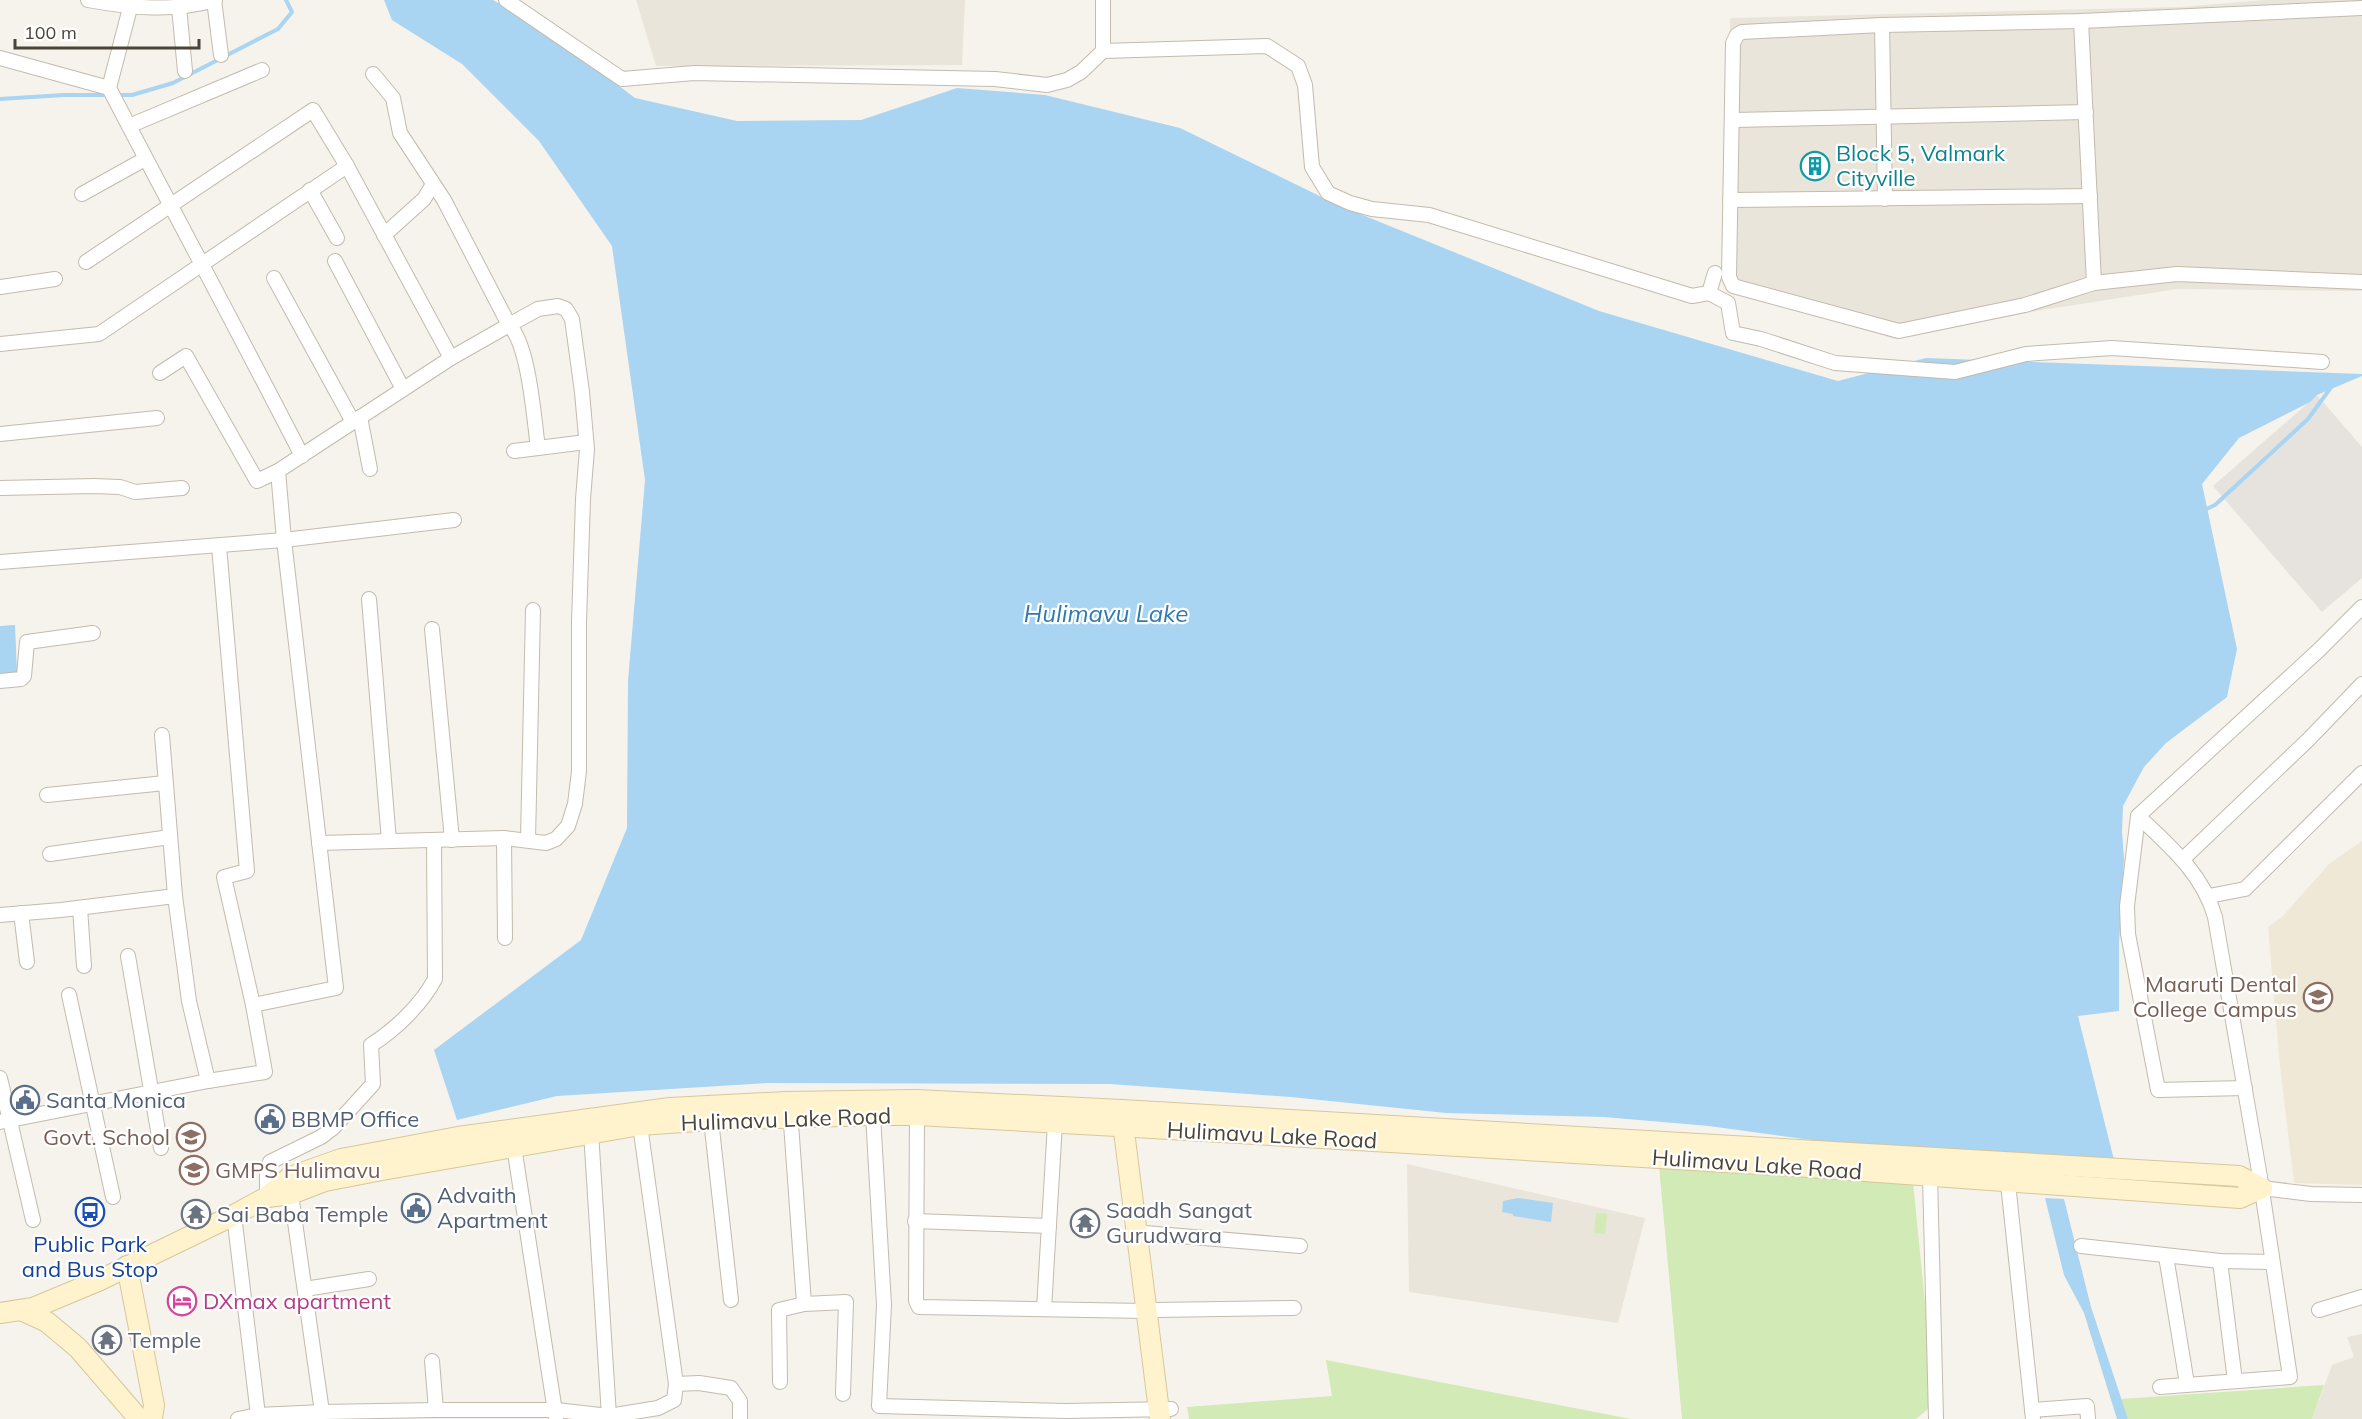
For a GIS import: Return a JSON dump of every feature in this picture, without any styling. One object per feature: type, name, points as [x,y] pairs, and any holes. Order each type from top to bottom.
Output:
[{"type":"main road","name":"Hulimavu Lake Road","points":[[0,1313],[33,1308],[76,1290],[234,1215],[267,1197],[290,1177],[341,1160],[458,1137],[513,1138],[591,1132],[640,1125],[711,1120],[790,1109],[916,1100],[1128,1118],[1930,1175],[2007,1172]]},
{"type":"main road","name":"Hulimavu Lake Road","points":[[267,1197],[291,1194],[325,1181],[513,1138],[670,1108],[790,1109],[1055,1123],[1128,1118],[2068,1176],[2240,1198],[2271,1190]]},
{"type":"main road","points":[[1128,1118],[1145,1233],[1150,1311]]},
{"type":"main road","points":[[1128,1118],[1150,1311],[1165,1414]]},
{"type":"main road","points":[[127,1266],[154,1405],[152,1419]]},
{"type":"main road","points":[[21,1310],[46,1322],[78,1348],[139,1419]]},
{"type":"street","points":[[88,0],[130,8],[155,9],[214,0],[221,55]]},
{"type":"street","points":[[506,0],[622,79],[694,73],[995,80],[1047,85],[1067,80],[1081,72],[1103,51],[1267,46],[1298,66],[1305,85],[1312,167],[1328,193],[1372,210],[1429,215],[1692,296],[1709,293],[1728,303],[1733,333],[1761,339],[1835,363],[1955,372],[2026,354],[2112,348],[2322,362]]},
{"type":"street","points":[[1102,0],[1103,51]]},
{"type":"street","points":[[179,7],[185,71]]},
{"type":"street","points":[[130,8],[112,93],[302,456]]},
{"type":"street","points":[[2362,8],[2081,21],[1882,25],[1742,32],[1737,35],[1733,43],[1729,277],[1733,286],[1891,330],[1908,330],[2025,305],[2085,284],[2176,274],[2362,282]]},
{"type":"street","points":[[2081,21],[2094,283]]},
{"type":"street","points":[[1882,25],[1885,199]]},
{"type":"street","points":[[0,58],[112,93]]},
{"type":"street","points":[[129,126],[262,70]]},
{"type":"street","points":[[373,74],[393,98],[400,134],[444,200],[509,325],[515,331],[526,366],[538,448]]},
{"type":"street","points":[[86,262],[313,110],[347,166],[451,358]]},
{"type":"street","points":[[1733,120],[2086,112]]},
{"type":"street","points":[[82,194],[145,159]]},
{"type":"street","points":[[0,344],[99,334],[347,166]]},
{"type":"street","points":[[384,235],[424,199],[433,184]]},
{"type":"street","points":[[310,190],[337,238]]},
{"type":"street","points":[[1730,201],[2090,196]]},
{"type":"street","points":[[335,261],[403,389]]},
{"type":"street","points":[[1709,293],[1715,273]]},
{"type":"street","points":[[274,278],[357,419],[370,469]]},
{"type":"street","points":[[0,287],[56,279]]},
{"type":"street","points":[[160,373],[186,356],[256,481],[302,456],[451,358],[537,309],[558,306],[566,309],[572,319],[586,442],[579,622],[579,771],[575,804],[568,826],[563,834],[546,843],[504,838],[319,843]]},
{"type":"street","points":[[0,434],[157,418]]},
{"type":"street","points":[[514,451],[586,442]]},
{"type":"street","points":[[253,1005],[336,988],[278,471]]},
{"type":"street","points":[[0,488],[94,486],[120,487],[135,492],[182,488]]},
{"type":"street","points":[[0,562],[284,540],[454,520]]},
{"type":"street","points":[[5,1122],[208,1081],[265,1072],[225,877],[247,871],[219,546]]},
{"type":"street","points":[[369,598],[389,841]]},
{"type":"street","points":[[2245,1088],[2158,1090],[2128,934],[2127,906],[2138,816],[2319,650],[2362,607]]},
{"type":"street","points":[[528,840],[533,610]]},
{"type":"street","points":[[432,629],[452,840]]},
{"type":"street","points":[[0,681],[21,679],[24,676],[27,642],[93,633]]},
{"type":"street","points":[[2182,859],[2308,740],[2362,684]]},
{"type":"street","points":[[162,735],[175,896],[189,1000],[208,1081]]},
{"type":"street","points":[[2210,896],[2245,889],[2362,773]]},
{"type":"street","points":[[47,795],[165,783]]},
{"type":"street","points":[[2138,816],[2182,859],[2210,896],[2245,1088],[2271,1190],[2272,1262],[2290,1377],[2160,1387]]},
{"type":"street","points":[[50,855],[170,837]]},
{"type":"street","points":[[504,838],[505,938]]},
{"type":"street","points":[[267,1197],[267,1171],[270,1162],[321,1137],[346,1115],[373,1084],[371,1045],[382,1038],[425,997],[435,979],[434,841]]},
{"type":"street","points":[[0,915],[175,896]]},
{"type":"street","points":[[80,908],[84,966]]},
{"type":"street","points":[[21,913],[27,962]]},
{"type":"street","points":[[128,956],[161,1148]]},
{"type":"street","points":[[69,995],[113,1197]]},
{"type":"street","points":[[0,1078],[5,1122],[33,1220]]},
{"type":"street","points":[[790,1109],[804,1304]]},
{"type":"street","points":[[873,1115],[884,1305],[879,1406],[911,1413],[1066,1411],[1165,1414]]},
{"type":"street","points":[[917,1115],[915,1221],[916,1301],[919,1307],[1150,1311],[1294,1308]]},
{"type":"street","points":[[711,1120],[731,1300]]},
{"type":"street","points":[[1044,1309],[1055,1123]]},
{"type":"street","points":[[238,1419],[258,1415],[322,1412],[436,1410],[495,1414],[609,1416],[658,1408],[674,1400],[676,1384],[640,1125]]},
{"type":"street","points":[[591,1132],[609,1416]]},
{"type":"street","points":[[513,1138],[556,1414]]},
{"type":"street","points":[[2007,1172],[2033,1414],[2087,1406],[2088,1419]]},
{"type":"street","points":[[1930,1175],[1936,1419]]},
{"type":"street","points":[[2271,1190],[2362,1195]]},
{"type":"street","points":[[291,1194],[322,1412]]},
{"type":"street","points":[[234,1215],[258,1415]]},
{"type":"street","points":[[915,1221],[1049,1226]]},
{"type":"street","points":[[1145,1233],[1300,1246]]},
{"type":"street","points":[[2081,1246],[2220,1261],[2272,1262]]},
{"type":"street","points":[[2166,1256],[2187,1384]]},
{"type":"street","points":[[2220,1261],[2235,1381]]},
{"type":"street","points":[[304,1289],[369,1279]]},
{"type":"street","points":[[2319,1310],[2362,1298]]},
{"type":"street","points":[[780,1382],[779,1310],[804,1304],[846,1302],[843,1394]]},
{"type":"street","points":[[432,1361],[436,1410]]},
{"type":"street","points":[[676,1384],[699,1383],[731,1388],[740,1401],[741,1419]]},
{"type":"shaded area","points":[[636,0],[965,0],[962,65],[656,66]]},
{"type":"shaded area","points":[[2265,0],[2362,0],[2362,291],[2177,289],[2036,311],[1895,339],[1725,288],[1730,18],[2180,7]]},
{"type":"shaded area","points":[[2317,395],[2362,447],[2362,578],[2322,612],[2213,486]]},
{"type":"shaded area","name":"Maaruti Dental College Campus","points":[[2362,841],[2362,1185],[2294,1183],[2280,1066],[2268,927],[2283,916],[2329,864]]},
{"type":"shaded area","points":[[1407,1164],[1645,1218],[1618,1323],[1409,1292]]},
{"type":"shaded area","points":[[2362,1334],[2362,1419],[2312,1419],[2332,1365],[2354,1357],[2347,1337]]},
{"type":"green space","points":[[1659,1166],[1913,1182],[1935,1403],[1916,1419],[1682,1419]]},
{"type":"green space","points":[[1596,1213],[1607,1214],[1605,1234],[1594,1233]]},
{"type":"green space","points":[[1326,1360],[1631,1419],[1189,1419],[1187,1407],[1332,1396]]},
{"type":"green space","points":[[2324,1385],[2312,1419],[2128,1419],[2121,1399]]},
{"type":"water","name":"Hulimavu Lake","points":[[384,0],[493,0],[552,35],[635,98],[737,121],[861,120],[957,88],[1045,95],[1180,128],[1338,205],[1599,311],[1838,381],[1926,358],[2362,374],[2362,376],[2317,395],[2310,402],[2239,438],[2202,484],[2237,649],[2227,697],[2166,743],[2144,767],[2123,806],[2124,859],[2119,944],[2119,1011],[2078,1016],[2114,1160],[1848,1145],[1709,1126],[1604,1117],[1446,1113],[1291,1097],[1110,1084],[767,1083],[557,1096],[457,1120],[434,1050],[581,940],[627,828],[628,681],[645,480],[612,246],[539,141],[462,64],[392,20]]},
{"type":"water","points":[[15,625],[17,673],[0,675],[0,626]]},
{"type":"water","points":[[1518,1198],[1553,1203],[1551,1222],[1502,1212],[1503,1201]]},
{"type":"water","points":[[2045,1198],[2064,1199],[2091,1307],[2128,1419],[2117,1419],[2084,1313],[2064,1275]]},
{"type":"waterway","points":[[117,95],[132,95],[173,83],[278,29],[292,12],[286,0]]},
{"type":"waterway","points":[[0,99],[109,95]]},
{"type":"waterway","points":[[2202,511],[2215,505],[2308,419],[2332,386]]},
{"type":"place","name":"Block 5, Valmark Cityville","points":[[1815,166]]},
{"type":"place","name":"Maaruti Dental College Campus","points":[[2318,997]]},
{"type":"place","name":"Santa Monica","points":[[25,1100]]},
{"type":"place","name":"BBMP Office","points":[[270,1119]]},
{"type":"place","name":"Govt. School","points":[[191,1137]]},
{"type":"place","name":"GMPS Hulimavu","points":[[194,1170]]},
{"type":"place","name":"Advaith Apartment","points":[[416,1208]]},
{"type":"place","name":"Public Park and Bus Stop","points":[[90,1212]]},
{"type":"place","name":"Sai Baba Temple","points":[[196,1214]]},
{"type":"place","name":"Saadh Sangat Gurudwara","points":[[1085,1223]]},
{"type":"place","name":"DXmax apartment","points":[[182,1301]]},
{"type":"place","name":"Temple","points":[[107,1340]]}]
